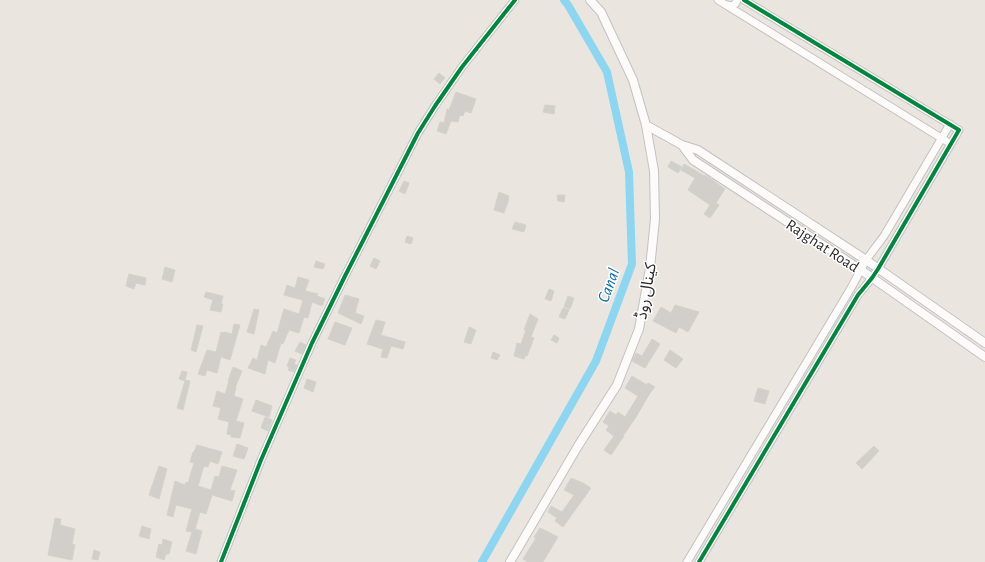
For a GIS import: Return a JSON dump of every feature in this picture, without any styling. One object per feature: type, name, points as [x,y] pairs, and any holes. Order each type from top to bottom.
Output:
[{"type":"street","points":[[222,562],[261,460],[312,342],[344,276],[418,133],[462,67],[515,0]]},
{"type":"street","name":"کینال روڈ","points":[[510,562],[578,446],[617,385],[639,329],[650,268],[655,219],[654,171],[646,125],[633,80],[601,12],[590,0]]},
{"type":"street","points":[[718,0],[730,6],[735,5],[737,0]]},
{"type":"street","points":[[699,562],[858,295],[878,269],[959,130],[744,0]]},
{"type":"street","points":[[726,3],[951,144]]},
{"type":"street","points":[[687,562],[851,288],[866,260],[884,236],[950,124]]},
{"type":"street","name":"Rajghat Road","points":[[646,125],[682,145],[698,150],[866,260],[985,343]]},
{"type":"street","name":"Rajghat Road","points":[[682,145],[693,160],[872,278],[985,356]]},
{"type":"street","points":[[912,190],[921,194]]},
{"type":"street","points":[[837,311],[846,316]]},
{"type":"street","points":[[712,519],[721,524]]},
{"type":"street","points":[[704,532],[713,538]]},
{"type":"building","points":[[439,73],[445,78],[440,84],[434,79]]},
{"type":"building","points":[[456,92],[476,99],[471,113],[465,111],[463,116],[460,115],[458,122],[451,121],[446,134],[437,131],[440,122],[444,123],[447,109],[449,110]]},
{"type":"building","points":[[545,105],[555,106],[554,114],[543,112]]},
{"type":"building","points":[[671,161],[682,167],[678,173],[668,167]]},
{"type":"building","points":[[684,164],[707,176],[725,189],[716,203],[719,205],[710,218],[704,214],[710,205],[688,190],[695,178],[681,170]]},
{"type":"building","points":[[404,181],[409,183],[405,194],[399,191]]},
{"type":"building","points":[[499,192],[509,196],[504,213],[494,210]]},
{"type":"building","points":[[557,195],[565,195],[564,202],[558,201]]},
{"type":"building","points":[[515,222],[526,225],[524,232],[512,229]]},
{"type":"building","points":[[407,236],[413,238],[411,244],[405,242]]},
{"type":"building","points":[[374,258],[380,261],[376,269],[370,266]]},
{"type":"building","points":[[316,261],[325,264],[323,269],[314,267]]},
{"type":"building","points":[[165,267],[175,270],[172,282],[162,279]]},
{"type":"building","points":[[129,274],[146,278],[145,285],[136,283],[134,289],[126,286]]},
{"type":"building","points":[[298,277],[309,280],[305,291],[318,294],[317,296],[325,299],[322,306],[312,302],[308,318],[304,317],[299,333],[289,330],[283,344],[281,343],[275,363],[268,360],[265,374],[248,368],[253,358],[257,360],[261,345],[266,347],[273,331],[277,333],[284,309],[299,314],[303,300],[284,295],[287,285],[295,288]]},
{"type":"building","points":[[549,289],[554,291],[551,301],[545,299]]},
{"type":"building","points":[[206,292],[223,296],[221,312],[210,310],[213,300],[204,297]]},
{"type":"building","points":[[345,295],[359,299],[355,313],[364,316],[361,324],[338,313]]},
{"type":"building","points":[[568,296],[574,298],[570,309],[564,307]]},
{"type":"building","points":[[675,305],[699,312],[688,332],[679,327],[676,333],[653,321],[661,307],[671,313]]},
{"type":"building","points":[[563,308],[569,310],[565,319],[559,317]]},
{"type":"building","points":[[254,309],[259,310],[254,334],[247,332]]},
{"type":"building","points":[[530,314],[538,319],[531,337],[534,338],[527,356],[525,356],[524,359],[514,356],[517,343],[521,344]]},
{"type":"building","points":[[376,320],[385,322],[381,335],[405,342],[403,349],[391,346],[387,358],[381,357],[383,349],[367,344]]},
{"type":"building","points":[[335,322],[352,328],[345,345],[328,339]]},
{"type":"building","points":[[234,324],[240,325],[230,360],[221,357],[217,373],[207,370],[205,376],[198,374],[207,350],[216,352],[221,332],[232,334]]},
{"type":"building","points":[[197,325],[203,326],[196,352],[191,350]]},
{"type":"building","points":[[469,327],[476,330],[471,344],[464,342]]},
{"type":"building","points":[[554,335],[559,338],[557,343],[551,340]]},
{"type":"building","points":[[652,339],[660,344],[645,368],[632,361],[636,353],[642,356]]},
{"type":"building","points":[[300,342],[306,345],[302,354],[295,351]]},
{"type":"building","points":[[670,350],[683,359],[676,368],[664,360]]},
{"type":"building","points":[[493,352],[500,355],[497,360],[491,358]]},
{"type":"building","points":[[290,358],[296,360],[294,364],[297,365],[294,372],[288,370],[289,367],[287,366]]},
{"type":"building","points":[[233,367],[242,371],[235,388],[234,396],[243,399],[236,421],[244,423],[240,438],[231,437],[231,435],[227,434],[229,422],[218,419],[221,408],[213,406],[217,391],[225,394]]},
{"type":"building","points":[[182,371],[187,372],[185,380],[190,381],[183,410],[177,408],[185,381],[179,379]]},
{"type":"building","points":[[632,376],[647,385],[648,383],[655,387],[611,455],[604,450],[614,436],[606,430],[609,426],[603,422],[610,411],[616,415],[618,412],[625,417],[638,396],[625,388]]},
{"type":"building","points":[[307,379],[316,382],[313,392],[304,388]]},
{"type":"building","points":[[758,388],[769,391],[765,404],[754,401]]},
{"type":"building","points":[[256,400],[272,406],[269,417],[252,411]]},
{"type":"building","points":[[265,417],[272,420],[268,431],[261,428]]},
{"type":"building","points":[[237,444],[248,448],[244,459],[233,456]]},
{"type":"building","points":[[197,445],[222,452],[218,464],[210,461],[208,467],[204,466],[198,486],[211,490],[215,476],[219,477],[222,466],[237,470],[230,490],[235,491],[232,501],[212,495],[206,514],[200,512],[195,529],[202,531],[196,554],[186,551],[192,532],[186,531],[192,509],[176,505],[173,517],[167,515],[175,481],[185,485],[186,482],[188,483],[194,463],[190,462]]},
{"type":"building","points":[[874,446],[879,451],[862,469],[856,463]]},
{"type":"building","points":[[159,466],[167,469],[159,499],[149,495]]},
{"type":"building","points":[[571,478],[591,488],[563,527],[555,521],[557,518],[548,512],[551,506],[562,512],[574,495],[564,490]]},
{"type":"building","points":[[55,518],[61,519],[60,525],[75,529],[72,544],[75,545],[72,560],[48,555]]},
{"type":"building","points":[[142,526],[151,529],[149,539],[139,536]]},
{"type":"building","points":[[540,528],[558,537],[543,562],[528,562],[523,559],[536,538],[534,537]]},
{"type":"building","points":[[163,539],[172,542],[169,554],[166,554],[164,560],[156,557],[159,544],[162,545]]},
{"type":"building","points":[[94,550],[100,552],[98,560],[92,559]]},
{"type":"waterway","name":"Canal","points":[[482,562],[596,361],[632,264],[629,172],[607,72],[564,0]]},
{"type":"cycle path","points":[[221,562],[261,460],[312,343],[418,133],[462,67],[515,0]]},
{"type":"cycle path","points":[[699,562],[858,295],[878,269],[959,130],[744,0]]}]
